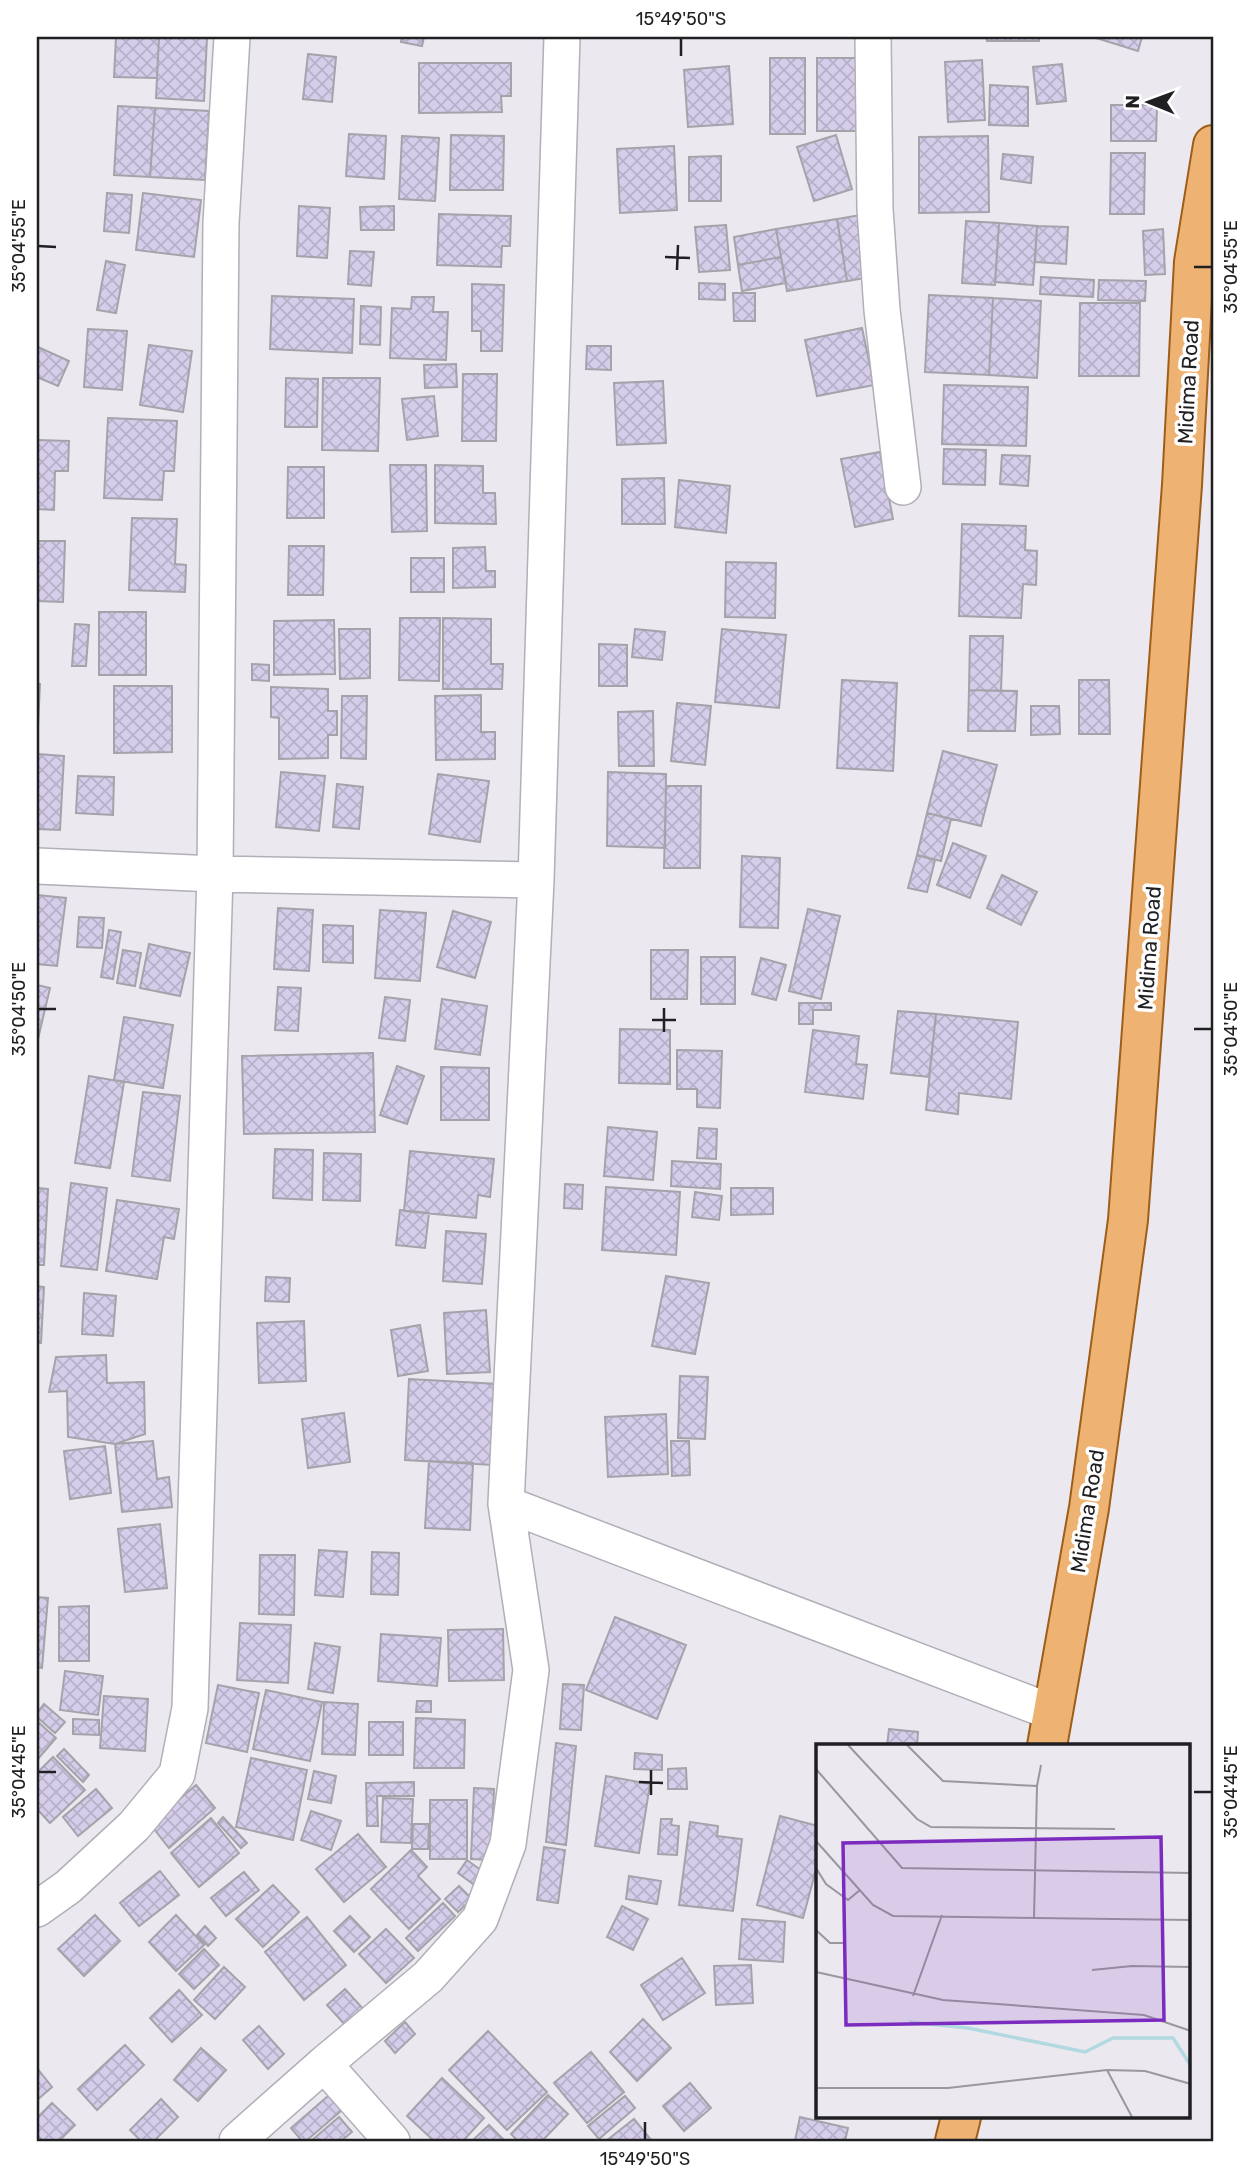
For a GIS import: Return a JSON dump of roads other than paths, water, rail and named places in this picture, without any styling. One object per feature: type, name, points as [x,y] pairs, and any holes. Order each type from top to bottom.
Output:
[{"type":"main road","name":"Midima Road","points":[[1050,1729],[1089,1508],[1128,1220],[1181,511],[1194,262],[1213,145]]},
{"type":"main road","points":[[955,2141],[961,2118]]},
{"type":"street","points":[[37,1909],[68,1887],[134,1826],[177,1774],[190,1708],[215,874],[220,223],[232,37]]},
{"type":"street","points":[[237,2141],[428,1977],[480,1919],[508,1844],[531,1670],[506,1504],[536,880],[562,37]]},
{"type":"street","points":[[873,37],[876,234],[881,310],[903,487]]},
{"type":"street","points":[[37,866],[215,874],[536,880]]},
{"type":"street","points":[[506,1504],[1050,1729]]},
{"type":"street","points":[[324,2064],[392,2141]]}]
